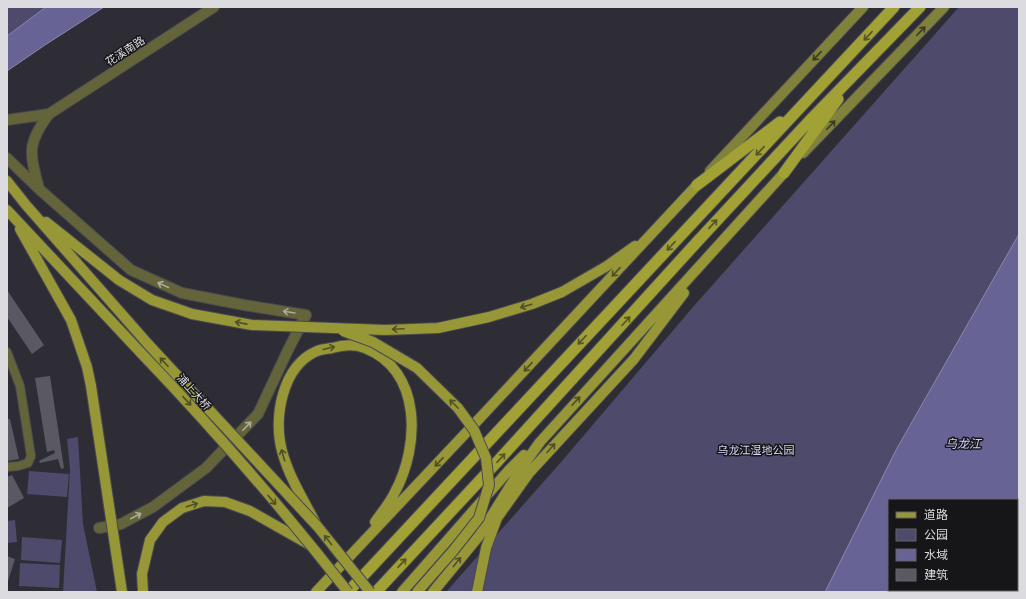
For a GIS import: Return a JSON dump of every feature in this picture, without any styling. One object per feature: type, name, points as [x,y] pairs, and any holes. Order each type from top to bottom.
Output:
[{"type":"highway","points":[[348,592],[894,7]]},
{"type":"highway","points":[[376,592],[759,174],[920,7]]},
{"type":"highway","points":[[784,173],[860,69]]},
{"type":"highway","points":[[697,185],[807,100]]},
{"type":"main road","points":[[316,592],[653,234],[863,7]]},
{"type":"main road","points":[[402,592],[508,470],[559,419],[678,291],[784,173],[944,7]]},
{"type":"main road","points":[[7,181],[26,205],[148,344],[318,528],[370,592]]},
{"type":"main road","points":[[26,205],[119,280],[152,300],[192,314],[252,325],[385,330],[438,328],[532,304],[562,292],[606,266],[653,234]]},
{"type":"main road","points":[[10,213],[71,320],[87,367],[124,592]]},
{"type":"main road","name":"浦上大桥","points":[[10,213],[191,405],[313,546],[348,592]]},
{"type":"main road","points":[[477,592],[486,548],[497,518],[529,473],[634,359],[739,222]]},
{"type":"main road","points":[[333,328],[373,342],[417,368],[458,408],[474,430],[486,458],[489,485],[479,518],[453,551],[417,592]]},
{"type":"main road","points":[[318,528],[288,470],[282,450],[279,433],[280,408],[286,384],[301,362],[317,351],[342,345],[364,348],[388,361],[397,372],[410,403],[412,435],[408,461],[396,492],[355,552]]},
{"type":"main road","points":[[433,592],[479,536],[522,467],[559,419]]},
{"type":"main road","points":[[143,592],[142,574],[150,540],[163,522],[182,508],[204,501],[225,502],[250,511],[313,546]]},
{"type":"street","name":"花溪南路","points":[[49,114],[214,7]]},
{"type":"street","points":[[7,120],[49,114]]},
{"type":"street","points":[[39,189],[31,160],[32,142],[49,114]]},
{"type":"street","points":[[7,158],[39,189],[131,270],[182,294],[306,315],[258,414],[253,420],[206,468],[153,507],[121,524],[99,528]]},
{"type":"street","points":[[7,352],[20,386],[31,456],[28,463],[7,467]]},
{"type":"green space","points":[[7,7],[46,7],[7,36]]},
{"type":"green space","name":"乌龙江湿地公园","points":[[959,7],[1019,7],[1019,269],[890,499],[888,499],[888,503],[842,592],[446,592],[562,461],[693,307]]},
{"type":"green space","points":[[78,437],[83,524],[97,592],[63,592],[70,469],[67,439]]},
{"type":"green space","points":[[29,471],[69,474],[67,497],[27,494]]},
{"type":"green space","points":[[15,520],[17,542],[7,543],[7,521]]},
{"type":"green space","points":[[22,537],[62,540],[60,563],[21,560]]},
{"type":"green space","points":[[20,563],[60,565],[59,588],[19,586]]},
{"type":"water","points":[[46,7],[104,7],[7,71],[7,36]]},
{"type":"water","name":"乌龙江","points":[[1019,234],[1019,592],[825,592],[896,450]]},
{"type":"building","points":[[7,290],[44,345],[32,354],[7,317]]},
{"type":"building","points":[[50,376],[64,468],[61,469],[58,459],[40,463],[39,461],[55,453],[54,450],[47,452],[35,378]]},
{"type":"building","points":[[7,419],[10,419],[19,459],[7,461]]},
{"type":"building","points":[[12,475],[24,498],[7,508],[7,477]]},
{"type":"building","points":[[7,556],[15,559],[8,581],[7,581]]}]
